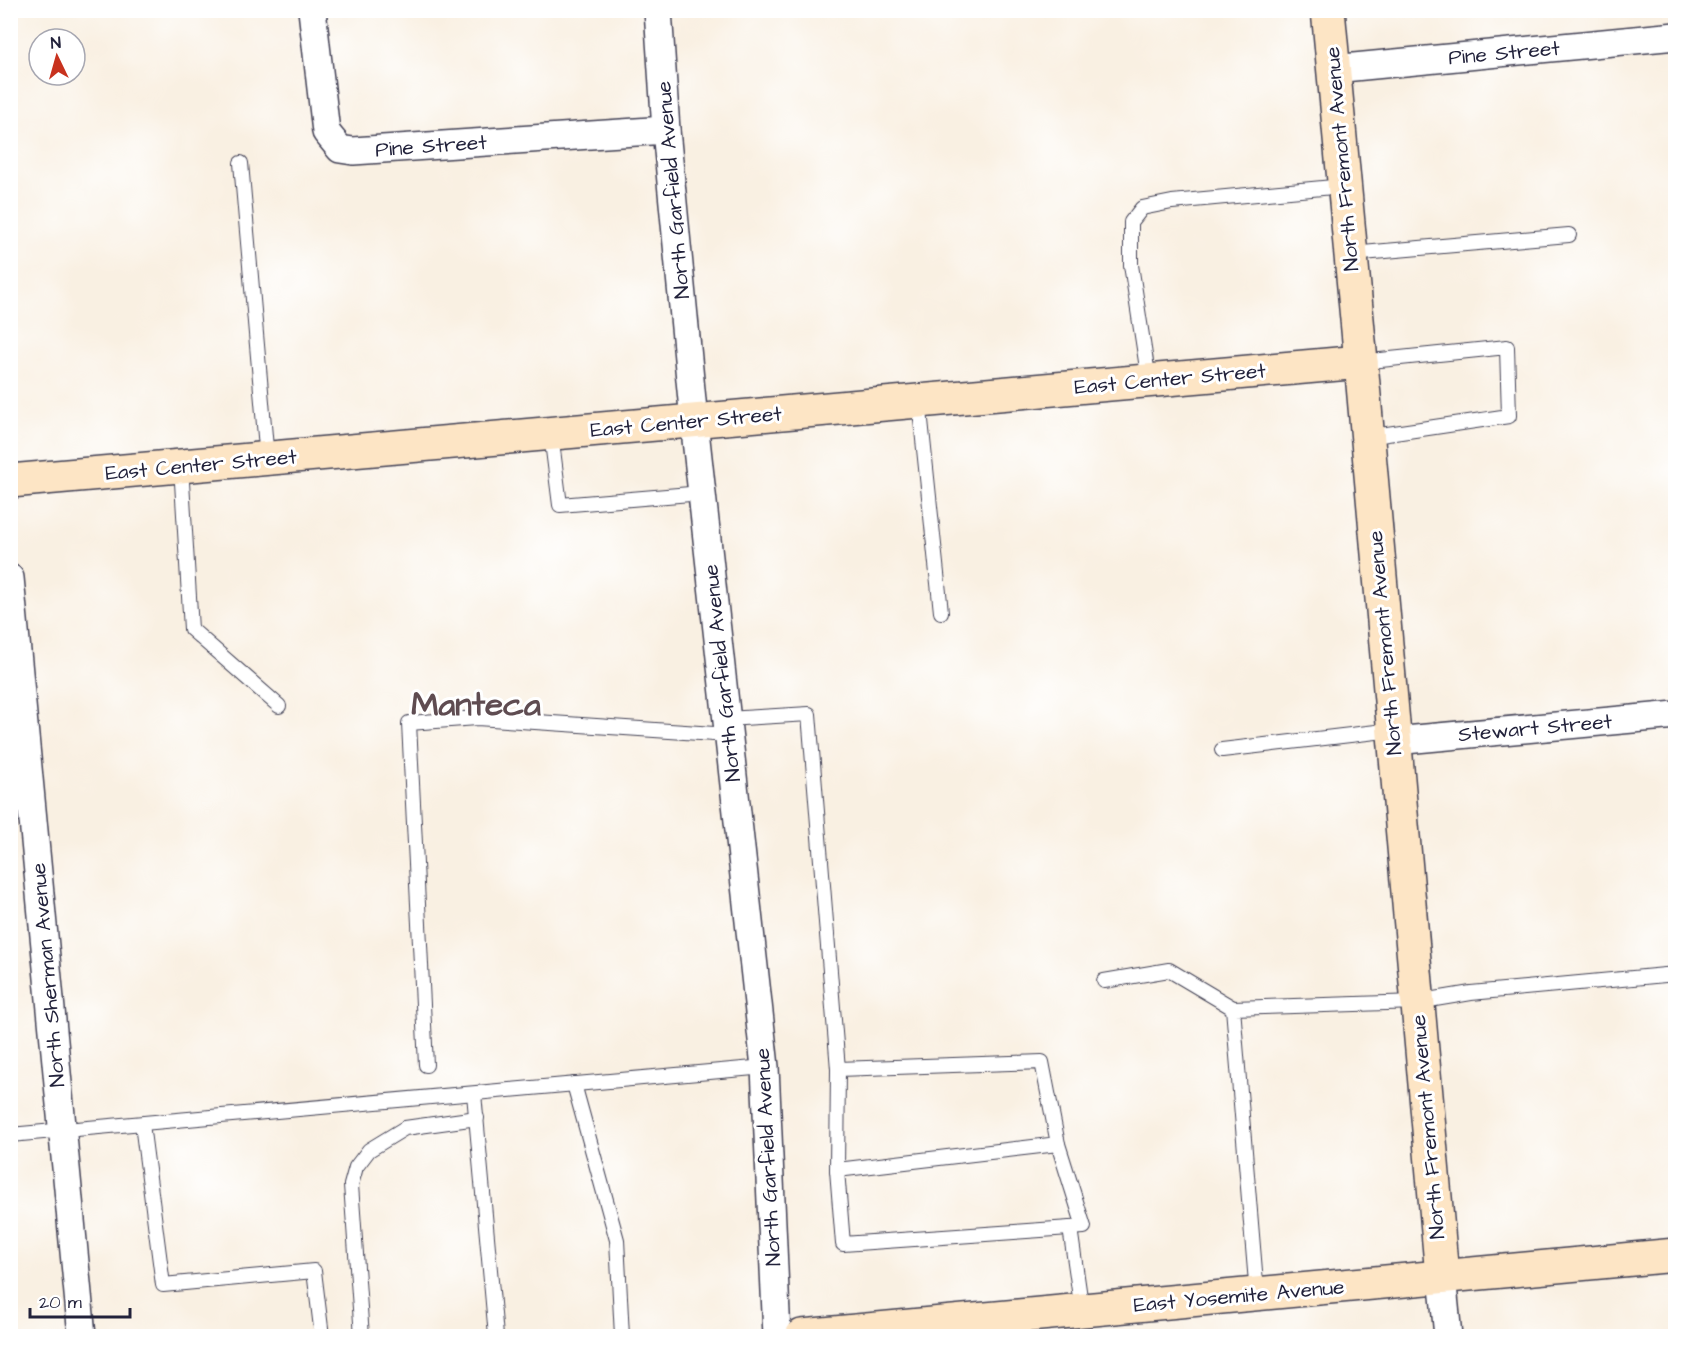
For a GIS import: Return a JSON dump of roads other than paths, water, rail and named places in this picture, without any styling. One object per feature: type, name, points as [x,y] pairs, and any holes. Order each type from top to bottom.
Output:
[{"type":"street","name":"Pine Street","points":[[312,10],[326,132],[340,149],[353,151],[666,130]]},
{"type":"street","name":"North Garfield Avenue","points":[[658,10],[666,130],[694,421],[765,1067],[777,1336]]},
{"type":"street","name":"North Fremont Avenue","points":[[1328,10],[1442,1276]]},
{"type":"street","name":"Pine Street","points":[[1333,69],[1676,36]]},
{"type":"street","name":"East Center Street","points":[[10,481],[1361,362]]},
{"type":"street","name":"North Sherman Avenue","points":[[10,579],[82,1336]]},
{"type":"street","name":"Stewart Street","points":[[1393,736],[1676,715]]},
{"type":"street","name":"East Yosemite Avenue","points":[[802,1336],[859,1334],[1676,1255]]},
{"type":"street","points":[[1442,1276],[1448,1336]]},
{"type":"lane","points":[[241,163],[267,459]]},
{"type":"lane","points":[[1149,381],[1131,265],[1131,222],[1142,208],[1172,202],[1344,186]]},
{"type":"lane","points":[[1351,254],[1569,235]]},
{"type":"lane","points":[[1361,362],[1507,347],[1509,416],[1367,437]]},
{"type":"lane","points":[[919,401],[941,612]]},
{"type":"lane","points":[[551,434],[560,505],[702,493]]},
{"type":"lane","points":[[181,466],[192,629],[279,706]]},
{"type":"lane","points":[[426,1065],[409,723],[477,718],[728,727],[809,714],[838,1069],[837,1170],[843,1244],[1084,1227],[1058,1144],[1042,1062],[838,1069]]},
{"type":"lane","points":[[1222,750],[1393,736]]},
{"type":"lane","points":[[1104,981],[1169,970],[1233,1008],[1417,1002],[1471,993],[1676,974]]},
{"type":"lane","points":[[1233,1008],[1257,1295]]},
{"type":"lane","points":[[10,1136],[765,1067]]},
{"type":"lane","points":[[574,1084],[617,1240],[622,1336]]},
{"type":"lane","points":[[474,1094],[496,1336]]},
{"type":"lane","points":[[362,1336],[351,1185],[356,1167],[369,1150],[405,1128],[477,1118]]},
{"type":"lane","points":[[142,1124],[163,1286],[314,1271],[322,1336]]},
{"type":"lane","points":[[837,1170],[1058,1144]]},
{"type":"lane","points":[[1070,1228],[1082,1311]]},
{"type":"district","name":"Manteca","points":[[476,705]]}]
